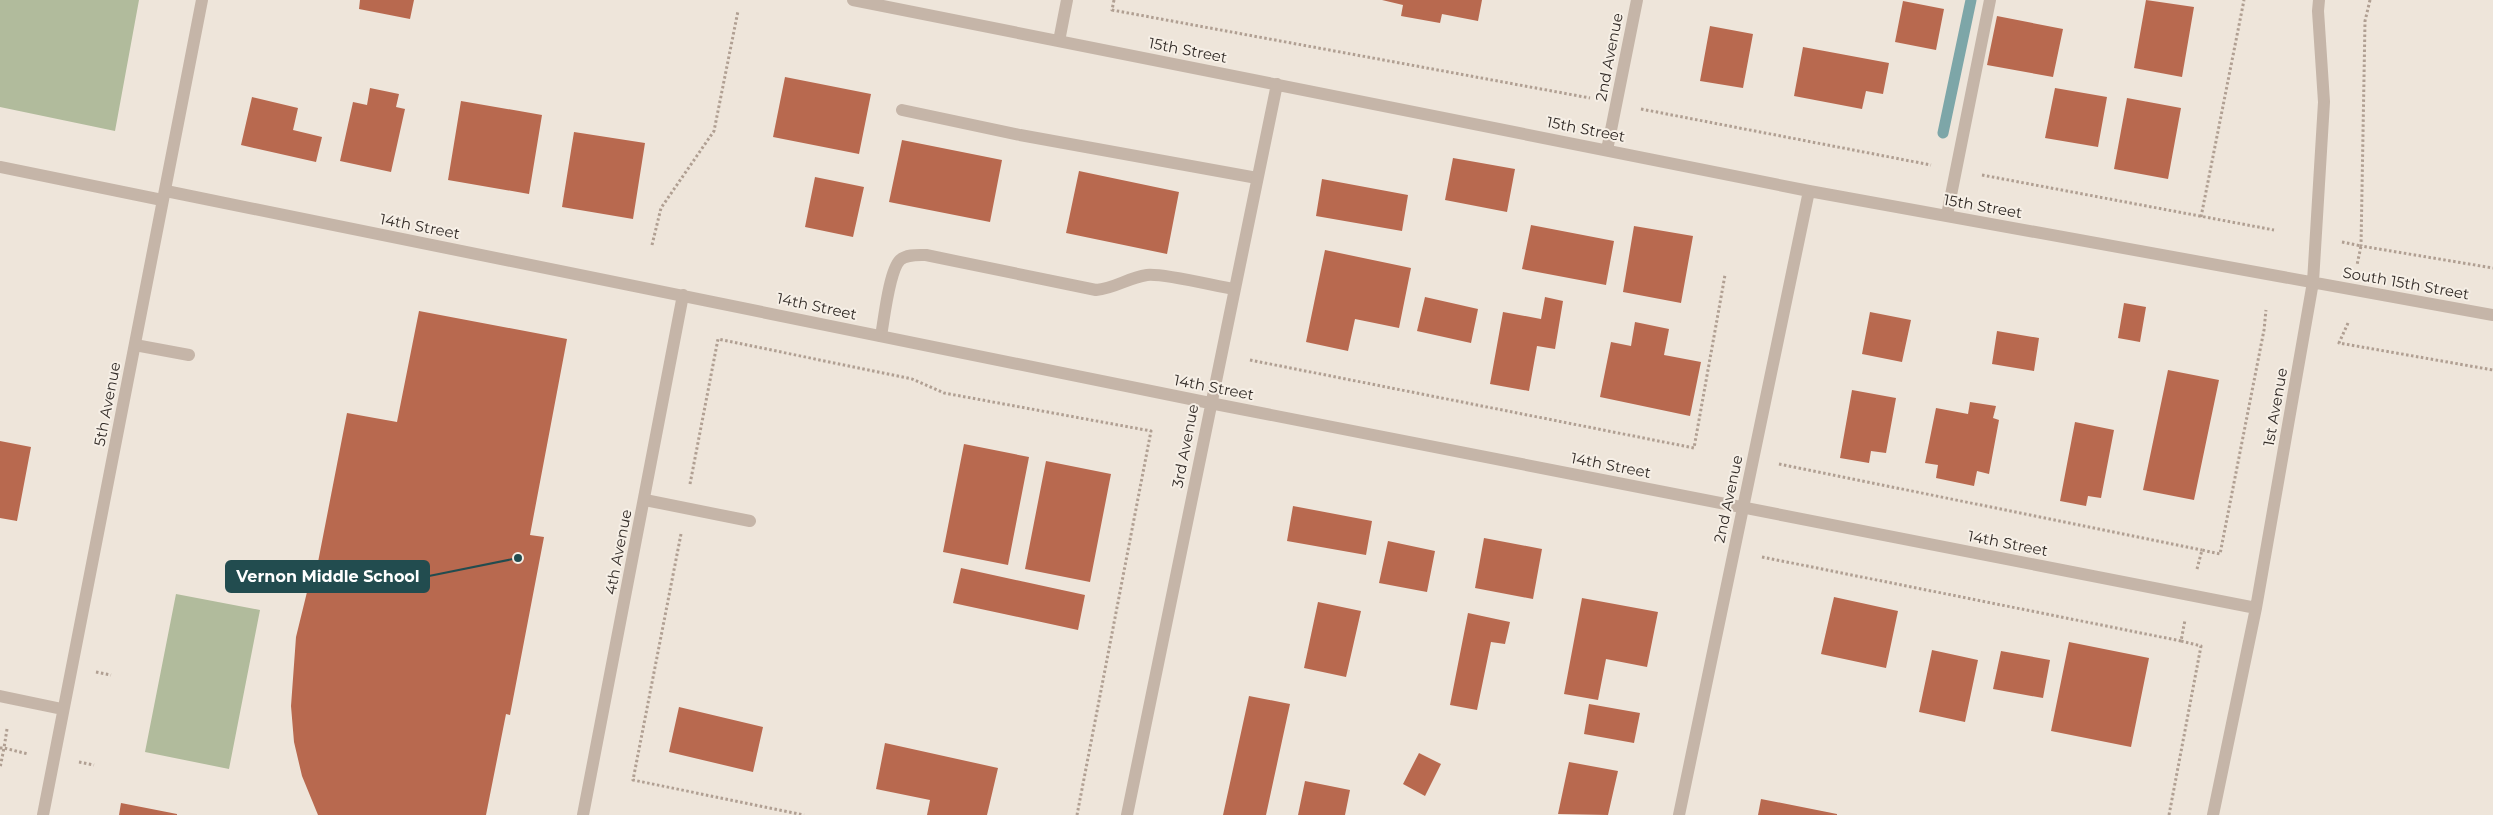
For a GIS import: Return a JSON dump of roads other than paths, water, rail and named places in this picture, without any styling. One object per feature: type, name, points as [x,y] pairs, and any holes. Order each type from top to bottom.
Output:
[{"type":"street","name":"5th Avenue","points":[[42,815],[202,0]]},
{"type":"street","name":"15th Street","points":[[853,0],[1809,191],[2313,282]]},
{"type":"street","points":[[1059,41],[1067,0]]},
{"type":"street","name":"2nd Avenue","points":[[1607,150],[1637,0]]},
{"type":"street","points":[[1947,215],[1990,0]]},
{"type":"street","name":"1st Avenue","points":[[2213,815],[2256,608],[2313,282],[2324,102],[2318,11],[2319,0]]},
{"type":"street","name":"3rd Avenue","points":[[1127,815],[1210,403],[1277,84]]},
{"type":"street","points":[[902,110],[1020,135],[1257,178]]},
{"type":"street","name":"14th Street","points":[[0,167],[164,195],[683,296],[1210,403],[2256,608]]},
{"type":"street","name":"2nd Avenue","points":[[1679,815],[1809,191]]},
{"type":"street","points":[[881,336],[893,276],[899,261],[908,256],[926,254],[1096,290],[1111,289],[1130,279],[1149,275],[1234,289]]},
{"type":"street","name":"South 15th Street","points":[[2313,282],[2493,316]]},
{"type":"street","name":"4th Avenue","points":[[585,815],[683,296]]},
{"type":"street","points":[[135,345],[189,355]]},
{"type":"street","points":[[645,500],[750,521]]},
{"type":"street","points":[[0,696],[62,709]]},
{"type":"waterway","points":[[1943,133],[1971,0]]},
{"type":"place","name":"Vernon Middle School","points":[[518,558]]}]
